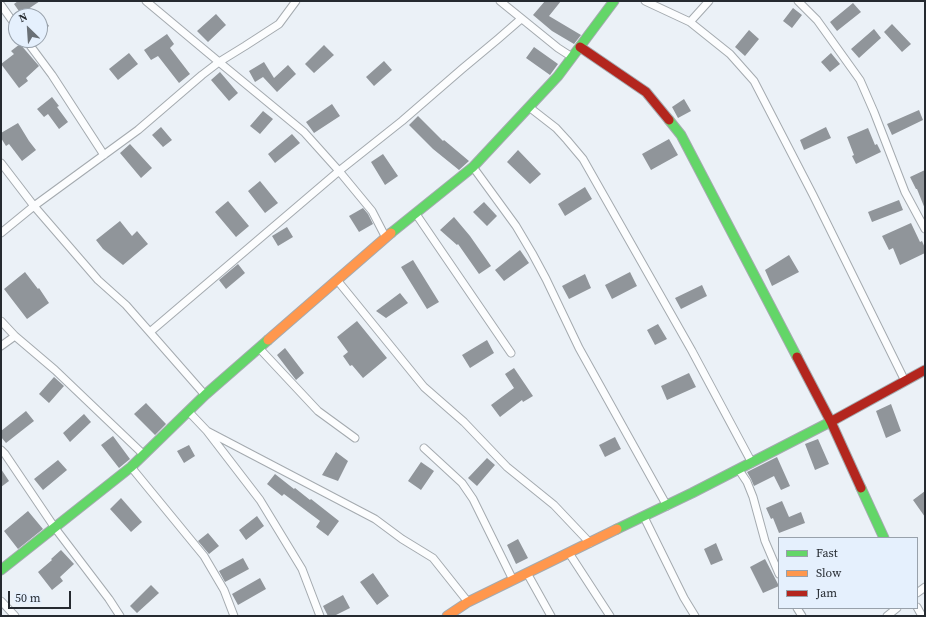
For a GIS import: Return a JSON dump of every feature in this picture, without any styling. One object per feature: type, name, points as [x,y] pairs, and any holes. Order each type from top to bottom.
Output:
[{"type":"street","points":[[146,1],[304,132],[372,211],[386,238]]},
{"type":"street","points":[[1,233],[34,206],[138,130],[219,62],[279,24],[296,1]]},
{"type":"street","points":[[500,1],[558,48],[572,57]]},
{"type":"street","points":[[1,570],[131,467],[205,395],[386,238],[473,167],[558,76],[614,1]]},
{"type":"street","points":[[645,1],[690,22],[730,54],[754,81],[813,195],[905,381]]},
{"type":"street","points":[[690,22],[709,1]]},
{"type":"street","points":[[798,1],[817,20],[860,80],[906,192],[925,229]]},
{"type":"street","points":[[1,5],[8,15]]},
{"type":"street","points":[[150,332],[339,171],[402,122],[521,19]]},
{"type":"street","points":[[580,47],[646,92],[680,135],[831,422],[884,537]]},
{"type":"street","points":[[32,48],[52,75],[104,155]]},
{"type":"street","points":[[529,107],[556,128],[583,159],[692,351],[752,463]]},
{"type":"street","points":[[1,163],[34,206],[98,280],[126,305],[205,395]]},
{"type":"street","points":[[473,167],[516,226],[532,253],[579,348],[667,506]]},
{"type":"street","points":[[416,214],[511,353]]},
{"type":"street","points":[[337,280],[424,387],[464,422],[507,467],[554,505],[590,543]]},
{"type":"street","points":[[1,321],[15,336],[55,370],[144,455]]},
{"type":"street","points":[[1,346],[15,336]]},
{"type":"street","points":[[259,348],[318,411],[354,438]]},
{"type":"street","points":[[448,616],[468,602],[667,506],[752,463],[831,422],[925,370]]},
{"type":"street","points":[[188,411],[207,431],[260,500],[302,570],[320,616]]},
{"type":"street","points":[[207,431],[375,519],[402,539],[433,558],[468,602]]},
{"type":"street","points":[[424,448],[462,483],[473,499],[513,580]]},
{"type":"street","points":[[2,454],[120,616]]},
{"type":"street","points":[[131,467],[204,556],[224,590],[234,616]]},
{"type":"street","points":[[738,470],[747,482],[753,497],[765,541],[778,572]]},
{"type":"street","points":[[644,516],[684,598],[695,616]]},
{"type":"street","points":[[569,553],[610,616]]},
{"type":"street","points":[[527,574],[551,616]]},
{"type":"street","points":[[1,601],[15,616]]},
{"type":"street","points":[[887,616],[897,609]]},
{"type":"building","points":[[18,1],[40,1],[30,8],[17,8],[14,4]]},
{"type":"building","points":[[545,1],[561,1],[549,16],[581,35],[574,44],[552,31],[533,15]]},
{"type":"building","points":[[853,3],[861,12],[837,31],[830,22]]},
{"type":"building","points":[[793,8],[802,15],[792,28],[783,21]]},
{"type":"building","points":[[216,14],[226,25],[208,42],[197,31]]},
{"type":"building","points":[[892,24],[911,44],[902,52],[884,32]]},
{"type":"building","points":[[874,29],[881,38],[859,58],[851,49]]},
{"type":"building","points":[[749,30],[759,39],[745,56],[735,47]]},
{"type":"building","points":[[167,34],[174,44],[170,48],[190,74],[179,83],[158,56],[151,60],[144,50]]},
{"type":"building","points":[[324,45],[334,55],[314,73],[305,64]]},
{"type":"building","points":[[534,47],[558,64],[550,75],[526,58]]},
{"type":"building","points":[[15,48],[23,48],[39,66],[26,78],[28,81],[19,88],[1,64],[14,54],[11,51]]},
{"type":"building","points":[[129,53],[138,64],[118,80],[109,69]]},
{"type":"building","points":[[831,53],[840,64],[830,72],[821,62]]},
{"type":"building","points":[[384,61],[392,70],[374,86],[366,77]]},
{"type":"building","points":[[264,62],[274,78],[288,65],[296,74],[277,92],[263,77],[255,82],[249,71]]},
{"type":"building","points":[[220,72],[238,93],[229,101],[211,80]]},
{"type":"building","points":[[52,97],[68,122],[59,129],[48,114],[44,117],[37,109]]},
{"type":"building","points":[[684,99],[691,111],[678,118],[672,107]]},
{"type":"building","points":[[332,104],[340,116],[314,133],[306,122]]},
{"type":"building","points":[[919,110],[923,120],[892,135],[887,124]]},
{"type":"building","points":[[263,111],[273,119],[260,134],[250,126]]},
{"type":"building","points":[[418,116],[443,141],[444,140],[469,161],[459,170],[433,149],[409,125]]},
{"type":"building","points":[[18,123],[36,150],[22,161],[9,144],[6,146],[1,138],[1,133]]},
{"type":"building","points":[[161,127],[172,140],[163,147],[152,135]]},
{"type":"building","points":[[826,127],[831,138],[804,150],[800,140]]},
{"type":"building","points":[[868,128],[875,145],[877,144],[881,152],[856,164],[852,156],[854,155],[847,137]]},
{"type":"building","points":[[292,134],[300,143],[275,163],[268,154]]},
{"type":"building","points":[[669,139],[678,155],[651,170],[642,154]]},
{"type":"building","points":[[130,144],[152,168],[141,178],[120,153]]},
{"type":"building","points":[[518,150],[541,174],[530,184],[507,162]]},
{"type":"building","points":[[383,154],[398,176],[385,185],[371,162]]},
{"type":"building","points":[[925,170],[925,209],[917,189],[910,177]]},
{"type":"building","points":[[260,181],[278,203],[265,213],[248,191]]},
{"type":"building","points":[[585,187],[592,199],[565,216],[558,204]]},
{"type":"building","points":[[899,200],[903,210],[872,222],[868,212]]},
{"type":"building","points":[[228,201],[249,226],[236,237],[215,212]]},
{"type":"building","points":[[484,202],[497,216],[487,226],[473,212]]},
{"type":"building","points":[[363,208],[373,224],[359,232],[349,216]]},
{"type":"building","points":[[454,217],[470,236],[491,266],[479,274],[458,244],[457,245],[440,230]]},
{"type":"building","points":[[120,221],[132,236],[137,231],[148,244],[123,265],[103,249],[96,240]]},
{"type":"building","points":[[911,223],[920,242],[922,241],[925,248],[925,253],[900,265],[893,248],[889,250],[882,236]]},
{"type":"building","points":[[287,227],[293,237],[278,246],[272,236]]},
{"type":"building","points":[[520,250],[529,263],[504,281],[495,270]]},
{"type":"building","points":[[789,255],[799,272],[772,286],[765,270]]},
{"type":"building","points":[[413,260],[439,302],[427,309],[401,267]]},
{"type":"building","points":[[238,264],[245,273],[226,289],[219,280]]},
{"type":"building","points":[[25,272],[38,289],[39,288],[49,303],[27,319],[4,289]]},
{"type":"building","points":[[630,272],[637,286],[612,299],[605,285]]},
{"type":"building","points":[[585,274],[591,288],[569,299],[562,286]]},
{"type":"building","points":[[702,285],[707,296],[681,309],[675,298]]},
{"type":"building","points":[[400,293],[408,303],[386,318],[376,311]]},
{"type":"building","points":[[357,321],[387,358],[363,378],[352,365],[350,366],[343,356],[348,352],[337,337]]},
{"type":"building","points":[[658,324],[667,339],[655,345],[647,330]]},
{"type":"building","points":[[487,340],[494,353],[470,368],[462,355]]},
{"type":"building","points":[[285,348],[304,373],[296,380],[277,355]]},
{"type":"building","points":[[514,368],[533,396],[523,402],[522,400],[500,417],[491,405],[514,388],[505,374]]},
{"type":"building","points":[[689,373],[696,387],[667,400],[661,386]]},
{"type":"building","points":[[54,377],[64,386],[49,403],[39,394]]},
{"type":"building","points":[[146,403],[166,424],[155,435],[134,414]]},
{"type":"building","points":[[891,404],[901,431],[886,438],[876,411]]},
{"type":"building","points":[[26,411],[34,421],[6,443],[1,437],[1,431]]},
{"type":"building","points":[[84,414],[91,422],[70,442],[63,433]]},
{"type":"building","points":[[113,436],[130,459],[119,468],[101,445]]},
{"type":"building","points":[[615,437],[621,449],[605,457],[599,445]]},
{"type":"building","points":[[818,439],[829,464],[815,470],[805,444]]},
{"type":"building","points":[[189,445],[195,456],[184,463],[177,451]]},
{"type":"building","points":[[336,452],[348,461],[338,481],[322,475]]},
{"type":"building","points":[[777,457],[790,486],[781,490],[774,476],[754,486],[747,472]]},
{"type":"building","points":[[487,458],[495,465],[477,486],[468,478]]},
{"type":"building","points":[[58,460],[67,470],[43,490],[34,479]]},
{"type":"building","points":[[421,462],[434,471],[421,490],[408,481]]},
{"type":"building","points":[[1,469],[9,481],[1,487]]},
{"type":"building","points":[[275,474],[339,521],[328,536],[316,527],[320,521],[284,494],[282,496],[267,484]]},
{"type":"building","points":[[925,491],[925,517],[913,500]]},
{"type":"building","points":[[121,498],[142,522],[131,532],[110,509]]},
{"type":"building","points":[[782,501],[789,517],[801,512],[805,523],[779,533],[773,518],[771,519],[766,508]]},
{"type":"building","points":[[28,511],[43,529],[18,549],[4,531]]},
{"type":"building","points":[[257,516],[264,526],[246,540],[239,530]]},
{"type":"building","points":[[208,533],[219,546],[209,554],[198,541]]},
{"type":"building","points":[[518,539],[528,558],[516,564],[507,545]]},
{"type":"building","points":[[716,543],[723,560],[711,565],[704,549]]},
{"type":"building","points":[[61,550],[74,564],[60,577],[63,581],[52,590],[38,572]]},
{"type":"building","points":[[243,558],[249,569],[225,582],[219,571]]},
{"type":"building","points":[[765,559],[778,586],[763,593],[750,567]]},
{"type":"building","points":[[373,573],[389,596],[377,605],[360,582]]},
{"type":"building","points":[[260,578],[266,589],[238,605],[232,594]]},
{"type":"building","points":[[151,585],[159,593],[137,613],[130,606]]},
{"type":"building","points":[[343,595],[350,608],[334,616],[328,616],[323,606]]},
{"type":"traffic: fast","points":[[391,233],[473,167],[558,76],[614,1]]},
{"type":"traffic: fast","points":[[669,120],[681,135],[797,357]]},
{"type":"traffic: fast","points":[[1,570],[131,467],[205,395],[268,340]]},
{"type":"traffic: fast","points":[[617,529],[692,493],[834,420]]},
{"type":"traffic: fast","points":[[861,488],[884,537]]},
{"type":"traffic: slow","points":[[268,340],[391,233]]},
{"type":"traffic: slow","points":[[447,616],[468,602],[617,529]]},
{"type":"traffic: jam","points":[[580,47],[646,92],[669,120]]},
{"type":"traffic: jam","points":[[797,357],[831,422],[861,488]]},
{"type":"traffic: jam","points":[[834,420],[925,370]]}]
